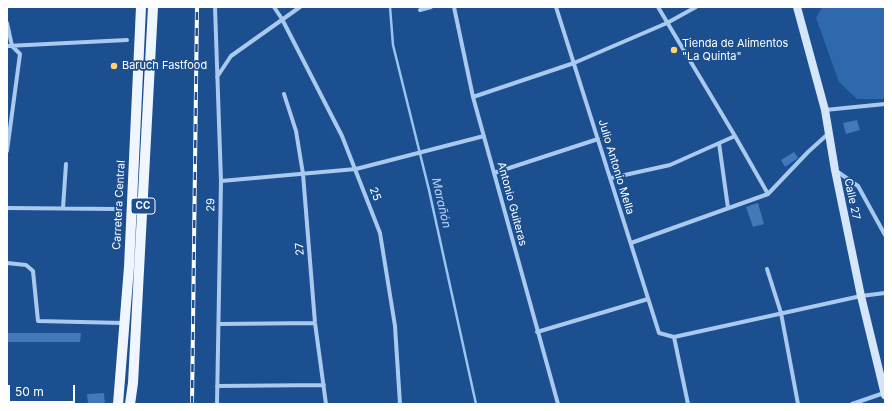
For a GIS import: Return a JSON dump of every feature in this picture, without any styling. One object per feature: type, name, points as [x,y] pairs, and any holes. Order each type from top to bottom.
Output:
[{"type":"main road","name":"Carretera Central","points":[[118,404],[128,267],[141,7]]},
{"type":"main road","name":"CC","points":[[130,404],[134,368],[153,7]]},
{"type":"main road","name":"Calle 27","points":[[797,7],[825,110],[835,170],[861,296],[885,394]]},
{"type":"street","name":"29","points":[[215,7],[216,77],[221,181],[217,404]]},
{"type":"street","name":"25","points":[[274,7],[282,18],[342,136],[380,234],[395,326],[400,404]]},
{"type":"street","points":[[216,77],[231,56],[282,18],[300,7]]},
{"type":"street","points":[[420,10],[432,7]]},
{"type":"street","name":"Antonio Guiteras","points":[[454,7],[473,97],[558,404]]},
{"type":"street","name":"Julio Antonio Mella","points":[[556,7],[659,333],[674,337]]},
{"type":"street","points":[[658,7],[768,194]]},
{"type":"street","points":[[473,97],[574,63],[667,23],[696,7]]},
{"type":"street","points":[[7,23],[12,46],[20,54],[7,151]]},
{"type":"street","points":[[7,46],[127,40]]},
{"type":"street","name":"27","points":[[284,94],[296,131],[303,174],[316,323],[326,404]]},
{"type":"street","points":[[825,110],[885,104]]},
{"type":"street","points":[[631,243],[768,194],[808,152],[829,133]]},
{"type":"street","points":[[221,181],[356,169],[484,136]]},
{"type":"street","points":[[611,178],[670,165],[735,136]]},
{"type":"street","points":[[494,173],[598,139]]},
{"type":"street","points":[[719,143],[728,208]]},
{"type":"street","points":[[63,208],[66,164]]},
{"type":"street","points":[[835,170],[858,186],[885,235]]},
{"type":"street","points":[[7,208],[117,209]]},
{"type":"street","points":[[7,263],[26,265],[33,271],[38,320],[124,323]]},
{"type":"street","points":[[766,269],[781,313],[798,404]]},
{"type":"street","points":[[688,404],[674,337],[861,296],[885,293]]},
{"type":"street","points":[[537,332],[648,299]]},
{"type":"street","points":[[219,324],[316,323]]},
{"type":"street","points":[[217,386],[324,385]]},
{"type":"street","points":[[852,404],[885,394]]},
{"type":"shaded area","points":[[822,7],[885,7],[885,99],[857,99],[839,82],[816,18]]},
{"type":"building","points":[[857,120],[860,130],[846,134],[843,123]]},
{"type":"building","points":[[794,152],[798,158],[785,167],[781,160]]},
{"type":"building","points":[[758,203],[764,224],[753,227],[746,207]]},
{"type":"building","points":[[7,333],[81,333],[80,342],[7,342]]},
{"type":"building","points":[[104,393],[105,404],[88,404],[87,394]]},
{"type":"waterway","name":"Marañón","points":[[390,7],[393,45],[429,190],[476,404]]},
{"type":"railway","points":[[192,404],[197,7]]},
{"type":"place","name":"Tienda de Alimentos \"La Quinta\"","points":[[674,50]]},
{"type":"place","name":"Baruch Fastfood","points":[[114,66]]}]
